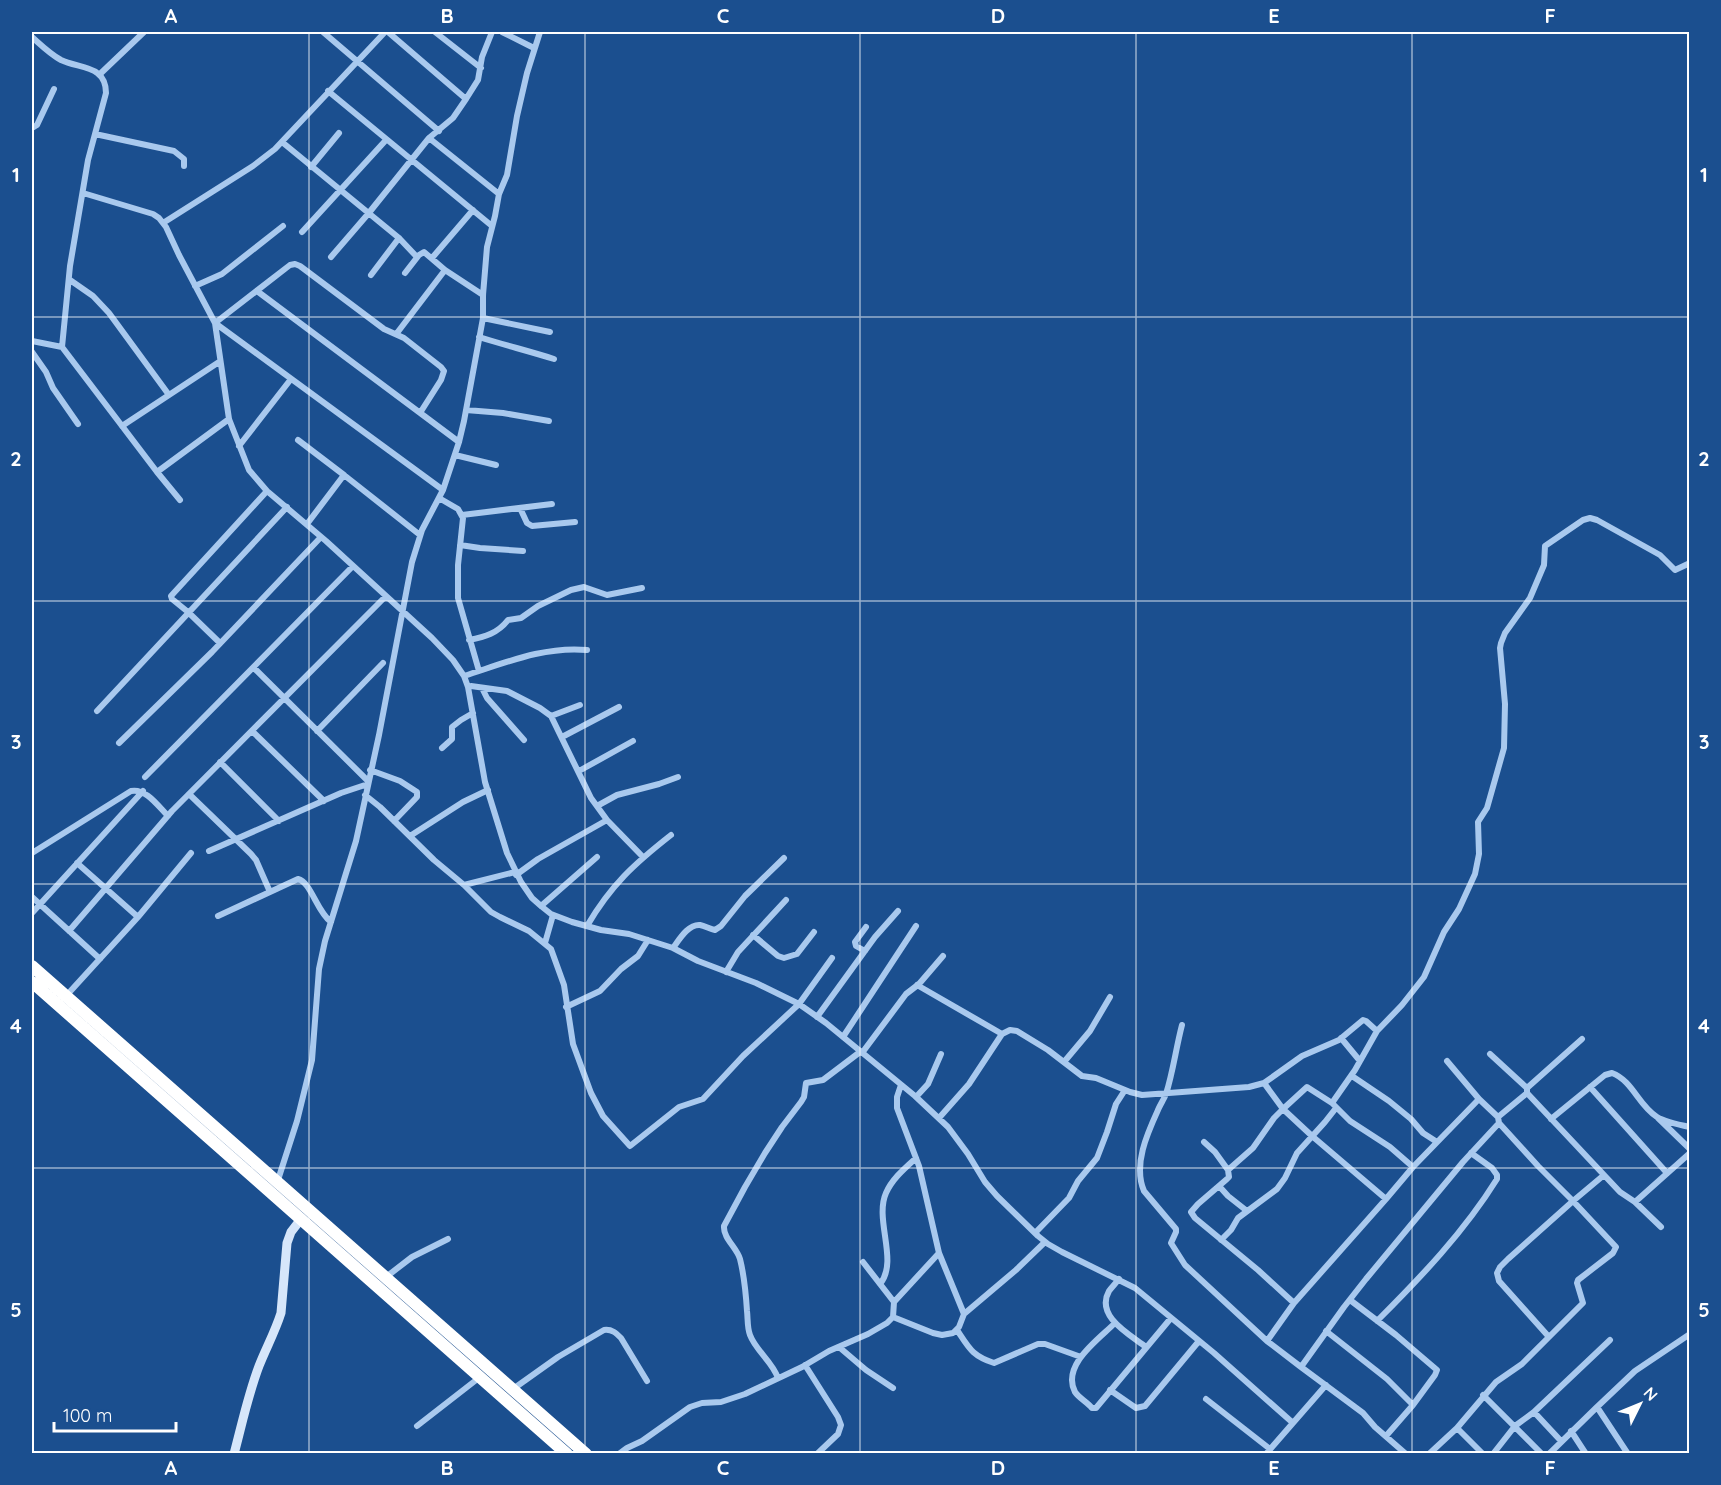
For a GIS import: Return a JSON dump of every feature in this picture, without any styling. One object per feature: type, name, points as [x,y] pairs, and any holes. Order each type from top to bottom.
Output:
[{"type":"highway","points":[[32,966],[274,1187],[301,1219],[567,1454]]},
{"type":"highway","points":[[32,982],[274,1187],[386,1277],[586,1454]]},
{"type":"street","points":[[100,75],[144,32]]},
{"type":"street","points":[[323,32],[439,130]]},
{"type":"street","points":[[163,223],[253,166],[282,142],[386,32],[466,99]]},
{"type":"street","points":[[435,32],[481,68]]},
{"type":"street","points":[[331,257],[429,138],[453,118],[477,80],[482,57],[492,32]]},
{"type":"street","points":[[502,32],[534,48]]},
{"type":"street","points":[[274,1187],[297,1122],[312,1060],[319,969],[325,941],[351,863],[412,562],[420,535],[443,490],[459,442],[483,318],[487,247],[499,194],[507,175],[517,116],[540,32]]},
{"type":"street","points":[[32,37],[60,59],[93,70],[100,75],[106,85],[106,93],[88,160],[70,266],[62,347]]},
{"type":"street","points":[[32,128],[37,125],[54,89]]},
{"type":"street","points":[[328,91],[492,226]]},
{"type":"street","points":[[311,167],[339,133]]},
{"type":"street","points":[[95,134],[174,151],[184,159],[184,166]]},
{"type":"street","points":[[429,138],[499,194]]},
{"type":"street","points":[[302,232],[386,140]]},
{"type":"street","points":[[282,142],[399,238],[417,257]]},
{"type":"street","points":[[83,193],[153,214],[166,226],[215,323],[229,419],[249,470],[267,491],[307,524],[432,638],[453,660],[464,676],[488,790],[507,853],[515,873],[532,898],[553,915],[587,926],[629,934],[673,948],[799,1004],[843,1037],[939,1118],[960,1142],[997,1197],[1045,1242],[1135,1288],[1293,1424]]},
{"type":"street","points":[[432,258],[473,210]]},
{"type":"street","points":[[195,286],[222,274],[283,226]]},
{"type":"street","points":[[371,275],[399,238]]},
{"type":"street","points":[[405,273],[417,257],[424,252],[445,270],[483,295]]},
{"type":"street","points":[[215,323],[295,264],[305,269],[384,329],[397,333],[436,362],[444,371],[441,380],[420,413]]},
{"type":"street","points":[[397,333],[445,270]]},
{"type":"street","points":[[70,280],[93,296],[109,313],[169,395]]},
{"type":"street","points":[[257,291],[459,442]]},
{"type":"street","points":[[483,318],[550,332]]},
{"type":"street","points":[[215,323],[443,490]]},
{"type":"street","points":[[479,338],[522,348],[554,359]]},
{"type":"street","points":[[32,341],[62,347],[180,500]]},
{"type":"street","points":[[32,352],[78,424]]},
{"type":"street","points":[[122,426],[219,362]]},
{"type":"street","points":[[239,446],[291,379]]},
{"type":"street","points":[[466,410],[503,413],[549,421]]},
{"type":"street","points":[[157,471],[229,419]]},
{"type":"street","points":[[298,440],[420,535]]},
{"type":"street","points":[[455,455],[496,465]]},
{"type":"street","points":[[307,524],[344,475]]},
{"type":"street","points":[[220,643],[172,599],[171,595],[267,491]]},
{"type":"street","points":[[439,498],[458,509],[462,514],[458,598],[479,671]]},
{"type":"street","points":[[462,514],[552,504]]},
{"type":"street","points":[[97,711],[287,507]]},
{"type":"street","points":[[520,508],[527,523],[532,526],[575,522]]},
{"type":"street","points":[[1221,1240],[1238,1218],[1277,1189],[1285,1178],[1297,1153],[1312,1137],[1334,1106],[1377,1031],[1424,977],[1444,932],[1459,909],[1475,874],[1479,854],[1478,822],[1488,805],[1504,748],[1505,704],[1501,643],[1505,633],[1530,598],[1544,565],[1545,546],[1574,525],[1590,518],[1660,555],[1676,570],[1689,563]]},
{"type":"street","points":[[119,743],[220,643],[321,537]]},
{"type":"street","points":[[460,544],[522,551]]},
{"type":"street","points":[[145,777],[353,566]]},
{"type":"street","points":[[469,640],[491,635],[497,629],[502,628],[508,620],[521,618],[538,606],[571,590],[584,587],[607,595],[642,588]]},
{"type":"street","points":[[69,931],[168,816],[386,596]]},
{"type":"street","points":[[464,676],[547,651],[569,648],[587,650]]},
{"type":"street","points":[[317,731],[383,663]]},
{"type":"street","points":[[254,668],[368,782]]},
{"type":"street","points":[[468,687],[507,691],[551,716],[597,806],[607,820],[643,857]]},
{"type":"street","points":[[482,688],[487,698],[525,740]]},
{"type":"street","points":[[551,716],[580,705]]},
{"type":"street","points":[[562,737],[619,707]]},
{"type":"street","points":[[442,748],[452,739],[452,727],[473,713]]},
{"type":"street","points":[[252,731],[324,801]]},
{"type":"street","points":[[579,771],[633,741]]},
{"type":"street","points":[[220,762],[279,821]]},
{"type":"street","points":[[370,770],[400,781],[417,792],[417,797],[394,821]]},
{"type":"street","points":[[597,806],[617,795],[678,777]]},
{"type":"street","points":[[209,851],[368,782]]},
{"type":"street","points":[[32,853],[131,790],[143,791],[168,816]]},
{"type":"street","points":[[410,836],[463,802],[488,790]]},
{"type":"street","points":[[32,913],[143,791]]},
{"type":"street","points":[[189,794],[252,854],[270,892]]},
{"type":"street","points":[[365,795],[491,912],[529,931],[551,949],[560,971],[566,996],[573,1044],[591,1093],[603,1116],[630,1146],[679,1107],[703,1100],[743,1056],[799,1004],[832,958]]},
{"type":"street","points":[[464,885],[515,873],[607,820]]},
{"type":"street","points":[[587,926],[610,891],[643,857],[672,835]]},
{"type":"street","points":[[66,997],[138,917],[191,853]]},
{"type":"street","points":[[541,906],[597,857]]},
{"type":"street","points":[[673,948],[693,927],[700,925],[715,930],[721,926],[745,897],[784,858]]},
{"type":"street","points":[[77,863],[138,917]]},
{"type":"street","points":[[218,916],[294,880],[303,880],[321,913],[331,922]]},
{"type":"street","points":[[32,897],[100,959]]},
{"type":"street","points":[[726,972],[738,952],[786,900]]},
{"type":"street","points":[[817,1017],[865,951],[898,911]]},
{"type":"street","points":[[545,943],[553,915]]},
{"type":"street","points":[[843,1037],[916,926]]},
{"type":"street","points":[[865,951],[856,946],[855,942],[866,927]]},
{"type":"street","points":[[753,935],[778,956],[784,958],[797,954],[814,932]]},
{"type":"street","points":[[566,1007],[600,991],[621,969],[638,956],[648,940]]},
{"type":"street","points":[[778,1378],[775,1370],[760,1353],[749,1333],[740,1260],[726,1236],[724,1226],[765,1153],[804,1097],[806,1083],[823,1080],[861,1052],[900,1003],[943,956]]},
{"type":"street","points":[[917,985],[1002,1034]]},
{"type":"street","points":[[1064,1062],[1090,1031],[1110,997]]},
{"type":"street","points":[[939,1118],[969,1084],[1002,1034],[1010,1029],[1048,1050],[1082,1076],[1096,1078],[1142,1095],[1249,1088],[1264,1083],[1302,1056],[1332,1044],[1363,1020],[1377,1031]]},
{"type":"street","points":[[1182,1025],[1166,1094],[1149,1131],[1142,1157],[1140,1179],[1144,1191],[1176,1229],[1171,1244],[1185,1265],[1267,1341],[1363,1413],[1375,1427],[1406,1454]]},
{"type":"street","points":[[1341,1038],[1360,1061]]},
{"type":"street","points":[[1301,1367],[1350,1299],[1498,1120],[1582,1039]]},
{"type":"street","points":[[916,1097],[928,1084],[941,1054]]},
{"type":"street","points":[[1490,1054],[1527,1090],[1551,1119],[1620,1192],[1635,1202],[1661,1227]]},
{"type":"street","points":[[1429,1454],[1457,1428],[1496,1382],[1514,1371],[1583,1303],[1578,1280],[1616,1250],[1614,1244],[1498,1120],[1447,1061]]},
{"type":"street","points":[[1551,1119],[1605,1074],[1612,1073],[1625,1081],[1643,1104],[1689,1151],[1635,1202]]},
{"type":"street","points":[[1352,1076],[1389,1101],[1411,1119],[1423,1133],[1437,1142]]},
{"type":"street","points":[[1264,1083],[1283,1109],[1312,1137],[1386,1199]]},
{"type":"street","points":[[901,1085],[896,1103],[897,1108],[916,1158],[939,1253],[964,1314]]},
{"type":"street","points":[[1228,1170],[1260,1140],[1274,1118],[1307,1087],[1363,1131],[1390,1147],[1413,1167]]},
{"type":"street","points":[[1590,1087],[1667,1173]]},
{"type":"street","points":[[1035,1233],[1069,1198],[1078,1181],[1097,1158],[1116,1104],[1125,1090]]},
{"type":"street","points":[[1267,1341],[1294,1303],[1413,1167],[1479,1099]]},
{"type":"street","points":[[1658,1118],[1689,1127]]},
{"type":"street","points":[[1204,1142],[1215,1152],[1228,1170],[1229,1177],[1191,1212],[1195,1218],[1294,1303]]},
{"type":"street","points":[[1377,1321],[1450,1244],[1496,1181],[1498,1177],[1496,1172],[1471,1153]]},
{"type":"street","points":[[880,1284],[886,1274],[887,1260],[883,1231],[885,1195],[893,1181],[916,1158]]},
{"type":"street","points":[[1549,1337],[1499,1281],[1497,1272],[1508,1259],[1604,1175]]},
{"type":"street","points":[[1219,1186],[1247,1211]]},
{"type":"street","points":[[234,1454],[259,1365],[278,1324],[287,1243],[291,1232],[301,1219]]},
{"type":"street","points":[[386,1277],[412,1257],[448,1239]]},
{"type":"street","points":[[893,1317],[933,1333],[948,1335],[957,1330],[964,1314],[1045,1242]]},
{"type":"street","points":[[619,1454],[642,1441],[690,1407],[729,1400],[805,1365],[887,1323],[893,1317],[894,1302],[939,1253]]},
{"type":"street","points":[[863,1262],[894,1302]]},
{"type":"street","points":[[1119,1279],[1107,1296],[1109,1316],[1146,1347]]},
{"type":"street","points":[[1350,1299],[1437,1370],[1436,1375],[1413,1405],[1386,1436]]},
{"type":"street","points":[[1115,1323],[1081,1357],[1074,1369],[1075,1392],[1092,1408],[1096,1408],[1171,1318]]},
{"type":"street","points":[[513,1389],[558,1357],[600,1332],[608,1330],[621,1338],[647,1381]]},
{"type":"street","points":[[957,1330],[979,1358],[994,1363],[1038,1344],[1045,1344],[1081,1357]]},
{"type":"street","points":[[1326,1331],[1370,1365],[1413,1405]]},
{"type":"street","points":[[1549,1454],[1635,1371],[1689,1334]]},
{"type":"street","points":[[1493,1454],[1515,1426],[1534,1412],[1610,1340]]},
{"type":"street","points":[[1110,1390],[1136,1408],[1146,1406],[1199,1341]]},
{"type":"street","points":[[839,1347],[866,1370],[893,1388]]},
{"type":"street","points":[[805,1365],[841,1425],[838,1434],[817,1454]]},
{"type":"street","points":[[417,1426],[480,1377]]},
{"type":"street","points":[[1206,1399],[1268,1451],[1326,1385]]},
{"type":"street","points":[[1484,1395],[1542,1454]]},
{"type":"street","points":[[1597,1407],[1628,1454]]},
{"type":"street","points":[[1534,1412],[1561,1441]]},
{"type":"street","points":[[1457,1428],[1483,1454]]},
{"type":"street","points":[[1571,1431],[1586,1454]]}]
